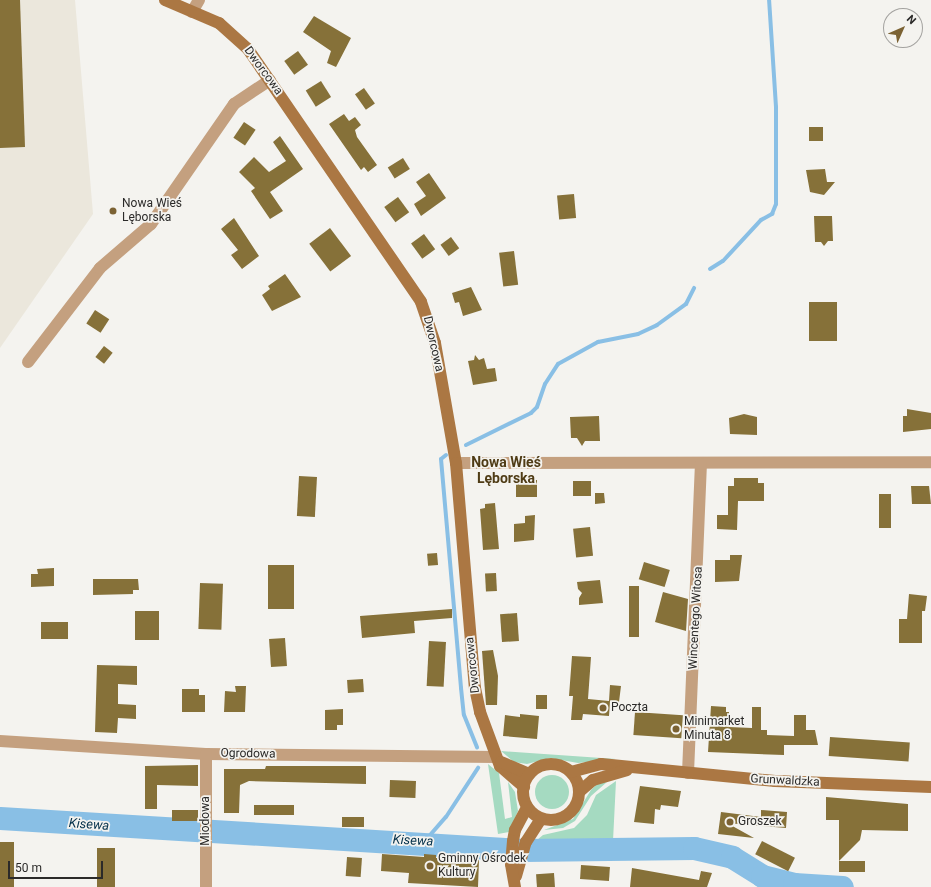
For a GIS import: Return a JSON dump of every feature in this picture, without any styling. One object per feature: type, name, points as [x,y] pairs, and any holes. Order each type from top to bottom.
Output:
[{"type":"street","name":"Dworcowa","points":[[165,0],[219,23],[237,37],[270,80],[421,302],[435,343],[456,463],[475,688],[484,728],[496,757],[505,772],[524,787]]},
{"type":"street","points":[[192,12],[199,0]]},
{"type":"street","points":[[28,362],[100,268],[151,224],[234,104],[270,80]]},
{"type":"street","points":[[456,463],[702,464],[931,462]]},
{"type":"street","name":"Wincentego Witosa","points":[[688,773],[702,464]]},
{"type":"street","name":"Ogrodowa","points":[[0,741],[206,754],[496,757]]},
{"type":"street","name":"Miodowa","points":[[206,754],[206,887]]},
{"type":"street","points":[[496,757],[512,769],[529,774]]},
{"type":"street","points":[[514,884],[515,861],[513,841],[515,830],[527,808],[524,787],[529,774],[536,768],[553,764],[571,772],[579,792],[578,803],[566,816],[558,820],[541,819],[527,808]]},
{"type":"street","name":"Grunwaldzka","points":[[571,772],[601,764],[775,781],[931,787]]},
{"type":"street","name":"Grunwaldzka","points":[[579,792],[593,780],[640,768]]},
{"type":"street","points":[[515,861],[541,819]]},
{"type":"shaded area","points":[[0,0],[75,0],[93,214],[0,348]]},
{"type":"green space","points":[[501,751],[616,759],[578,763],[550,758],[527,764],[514,762]]},
{"type":"green space","points":[[488,764],[499,773],[505,819],[512,817],[508,782],[515,792],[518,811],[509,832],[498,834]]},
{"type":"green space","points":[[552,775],[564,780],[569,792],[564,804],[552,809],[540,804],[535,792],[540,780]]},
{"type":"green space","points":[[616,781],[613,841],[537,840],[543,835],[574,828],[587,815],[596,795]]},
{"type":"green space","points":[[607,782],[591,796],[575,821],[563,828],[544,830],[573,819],[591,790],[597,784]]},
{"type":"building","points":[[0,0],[20,0],[25,147],[0,148]]},
{"type":"building","points":[[314,16],[351,38],[336,67],[327,63],[331,51],[303,32]]},
{"type":"building","points":[[298,51],[308,65],[294,75],[284,61]]},
{"type":"building","points":[[321,81],[331,97],[316,107],[306,91]]},
{"type":"building","points":[[364,88],[375,104],[366,110],[355,94]]},
{"type":"building","points":[[344,114],[349,121],[355,117],[361,125],[355,130],[357,137],[377,165],[368,172],[364,167],[361,170],[329,124]]},
{"type":"building","points":[[244,122],[256,130],[245,146],[233,138]]},
{"type":"building","points":[[809,127],[823,127],[823,141],[809,141]]},
{"type":"building","points":[[280,136],[303,169],[270,192],[283,211],[270,219],[251,191],[255,188],[239,172],[254,157],[269,172],[286,161],[273,142]]},
{"type":"building","points":[[403,158],[410,169],[395,179],[388,168]]},
{"type":"building","points":[[825,169],[827,182],[835,182],[824,195],[810,192],[806,170]]},
{"type":"building","points":[[429,173],[446,198],[421,216],[414,204],[426,196],[416,182]]},
{"type":"building","points":[[574,194],[576,218],[559,219],[557,195]]},
{"type":"building","points":[[398,197],[409,212],[395,222],[384,207]]},
{"type":"building","points":[[814,216],[832,216],[833,241],[828,241],[824,246],[821,242],[815,242]]},
{"type":"building","points":[[234,218],[259,256],[242,269],[231,255],[238,250],[221,229]]},
{"type":"building","points":[[330,228],[351,256],[330,272],[309,244]]},
{"type":"building","points":[[424,234],[435,249],[422,259],[411,243]]},
{"type":"building","points":[[451,237],[459,248],[449,256],[440,245]]},
{"type":"building","points":[[514,251],[518,285],[503,287],[499,253]]},
{"type":"building","points":[[285,274],[301,297],[272,311],[262,295],[270,289],[268,286]]},
{"type":"building","points":[[471,287],[482,310],[463,316],[459,302],[455,303],[452,293]]},
{"type":"building","points":[[809,302],[837,302],[837,341],[809,341]]},
{"type":"building","points":[[95,310],[109,319],[101,333],[86,323]]},
{"type":"building","points":[[104,346],[113,353],[104,364],[95,357]]},
{"type":"building","points":[[475,355],[479,360],[484,358],[487,369],[495,368],[497,381],[473,385],[468,361],[474,360]]},
{"type":"building","points":[[907,409],[931,413],[931,429],[903,432],[903,416],[907,416]]},
{"type":"building","points":[[744,414],[757,417],[757,435],[730,434],[729,418]]},
{"type":"building","points":[[599,416],[600,441],[585,441],[582,446],[577,438],[571,438],[570,417]]},
{"type":"building","points":[[299,476],[317,477],[315,517],[297,516]]},
{"type":"building","points":[[734,478],[758,478],[758,483],[764,483],[764,501],[738,501],[737,530],[717,529],[717,515],[728,515],[728,486],[734,486]]},
{"type":"building","points":[[516,480],[537,480],[537,497],[516,497]]},
{"type":"building","points":[[573,481],[591,481],[591,496],[573,496]]},
{"type":"building","points":[[911,486],[929,486],[931,504],[912,504]]},
{"type":"building","points":[[595,493],[604,493],[605,503],[595,504]]},
{"type":"building","points":[[879,494],[891,494],[891,528],[879,528]]},
{"type":"building","points":[[495,503],[499,549],[483,550],[480,509],[485,508],[485,504]]},
{"type":"building","points":[[535,515],[534,540],[514,542],[514,524],[525,523],[525,516]]},
{"type":"building","points":[[590,527],[593,556],[576,558],[573,529]]},
{"type":"building","points":[[437,553],[438,565],[428,566],[427,554]]},
{"type":"building","points":[[730,555],[742,555],[739,581],[715,582],[715,560],[730,560]]},
{"type":"building","points":[[644,562],[670,570],[665,587],[639,579]]},
{"type":"building","points":[[268,565],[294,565],[294,609],[268,609]]},
{"type":"building","points":[[54,568],[54,586],[31,587],[31,574],[38,574],[37,569]]},
{"type":"building","points":[[496,573],[497,591],[486,592],[485,574]]},
{"type":"building","points":[[93,579],[138,579],[139,590],[133,590],[133,594],[93,595]]},
{"type":"building","points":[[600,580],[603,603],[579,605],[579,598],[582,593],[578,589],[577,582]]},
{"type":"building","points":[[200,583],[223,584],[221,630],[198,629]]},
{"type":"building","points":[[629,586],[639,586],[639,637],[629,637]]},
{"type":"building","points":[[663,592],[688,599],[686,631],[655,622]]},
{"type":"building","points":[[909,594],[927,596],[925,611],[922,611],[922,643],[899,643],[899,619],[907,619]]},
{"type":"building","points":[[452,609],[452,618],[414,621],[415,633],[362,638],[360,616]]},
{"type":"building","points":[[135,611],[159,611],[159,640],[135,640]]},
{"type":"building","points":[[517,613],[519,641],[502,642],[500,614]]},
{"type":"building","points":[[41,622],[68,622],[68,639],[41,639]]},
{"type":"building","points":[[285,638],[287,666],[271,667],[269,639]]},
{"type":"building","points":[[429,641],[446,642],[444,687],[427,686]]},
{"type":"building","points":[[493,650],[498,676],[497,705],[486,705],[482,651]]},
{"type":"building","points":[[572,656],[591,657],[588,699],[609,701],[610,685],[621,686],[619,702],[610,701],[609,716],[583,714],[582,720],[571,720],[573,696],[569,696]]},
{"type":"building","points":[[97,665],[137,666],[137,685],[118,684],[118,704],[136,705],[136,719],[118,718],[117,733],[95,732]]},
{"type":"building","points":[[363,679],[364,692],[348,693],[347,680]]},
{"type":"building","points":[[235,686],[246,686],[245,712],[224,712],[225,691],[236,692]]},
{"type":"building","points":[[182,689],[199,689],[199,695],[205,695],[205,712],[182,712]]},
{"type":"building","points":[[536,695],[547,695],[547,709],[536,709]]},
{"type":"building","points":[[711,706],[726,707],[726,712],[729,712],[729,727],[752,728],[752,707],[761,707],[761,730],[767,730],[767,735],[794,736],[794,715],[806,715],[806,730],[815,730],[818,745],[784,745],[784,755],[708,752]]},
{"type":"building","points":[[343,709],[343,725],[337,725],[337,730],[325,730],[325,710]]},
{"type":"building","points":[[635,712],[683,715],[681,738],[633,735]]},
{"type":"building","points":[[520,714],[539,716],[537,739],[503,736],[505,715],[520,717]]},
{"type":"building","points":[[830,737],[910,743],[908,762],[829,756]]},
{"type":"building","points":[[198,765],[198,786],[157,785],[157,809],[145,809],[145,766]]},
{"type":"building","points":[[266,766],[366,766],[366,784],[249,781],[240,785],[239,813],[224,813],[224,769],[265,769]]},
{"type":"building","points":[[390,780],[416,781],[415,798],[389,797]]},
{"type":"building","points":[[640,786],[681,791],[678,807],[661,805],[660,810],[655,809],[654,824],[634,822]]},
{"type":"building","points":[[826,797],[908,804],[908,831],[862,830],[860,840],[839,861],[839,820],[826,820]]},
{"type":"building","points":[[254,805],[294,805],[294,815],[254,815]]},
{"type":"building","points":[[172,810],[198,810],[198,821],[172,821]]},
{"type":"building","points":[[761,810],[787,812],[786,828],[727,823],[754,838],[718,834],[721,812],[761,817]]},
{"type":"building","points":[[342,817],[364,817],[364,827],[342,827]]},
{"type":"building","points":[[762,841],[795,858],[788,871],[755,854]]},
{"type":"building","points":[[0,842],[14,842],[14,887],[0,887]]},
{"type":"building","points":[[97,848],[115,848],[115,887],[97,887]]},
{"type":"building","name":"Gminny Ośrodek Kultury","points":[[382,854],[424,857],[424,854],[436,855],[436,858],[479,860],[478,887],[408,883],[409,873],[381,871]]},
{"type":"building","points":[[347,857],[362,858],[361,877],[346,876]]},
{"type":"building","points":[[839,861],[865,861],[865,872],[839,872]]},
{"type":"building","points":[[581,865],[610,867],[609,881],[580,879]]},
{"type":"building","points":[[632,868],[699,880],[701,871],[712,873],[707,887],[630,887]]},
{"type":"building","points":[[554,873],[555,887],[537,887],[536,874]]},
{"type":"waterway","points":[[710,269],[723,261],[761,220],[772,214],[776,204],[776,107],[769,0]]},
{"type":"waterway","points":[[466,445],[531,413],[537,407],[545,384],[558,364],[598,342],[638,334],[657,325],[686,304],[694,288]]},
{"type":"waterway","points":[[446,455],[441,459],[461,688],[464,715],[477,748]]},
{"type":"waterway","points":[[424,842],[446,817],[478,768]]},
{"type":"waterway","name":"Kisewa","points":[[0,818],[523,850],[694,848],[732,857],[762,876],[794,884],[842,887]]},
{"type":"place","name":"Nowa Wieś Lęborska","points":[[113,211]]},
{"type":"place","name":"Poczta","points":[[603,708]]},
{"type":"place","name":"Minimarket Minuta 8","points":[[676,729]]},
{"type":"place","name":"Groszek","points":[[730,822]]},
{"type":"place","name":"Gminny Ośrodek Kultury","points":[[430,866]]},
{"type":"district","name":"Nowa Wieś Lęborska","points":[[506,470]]}]
